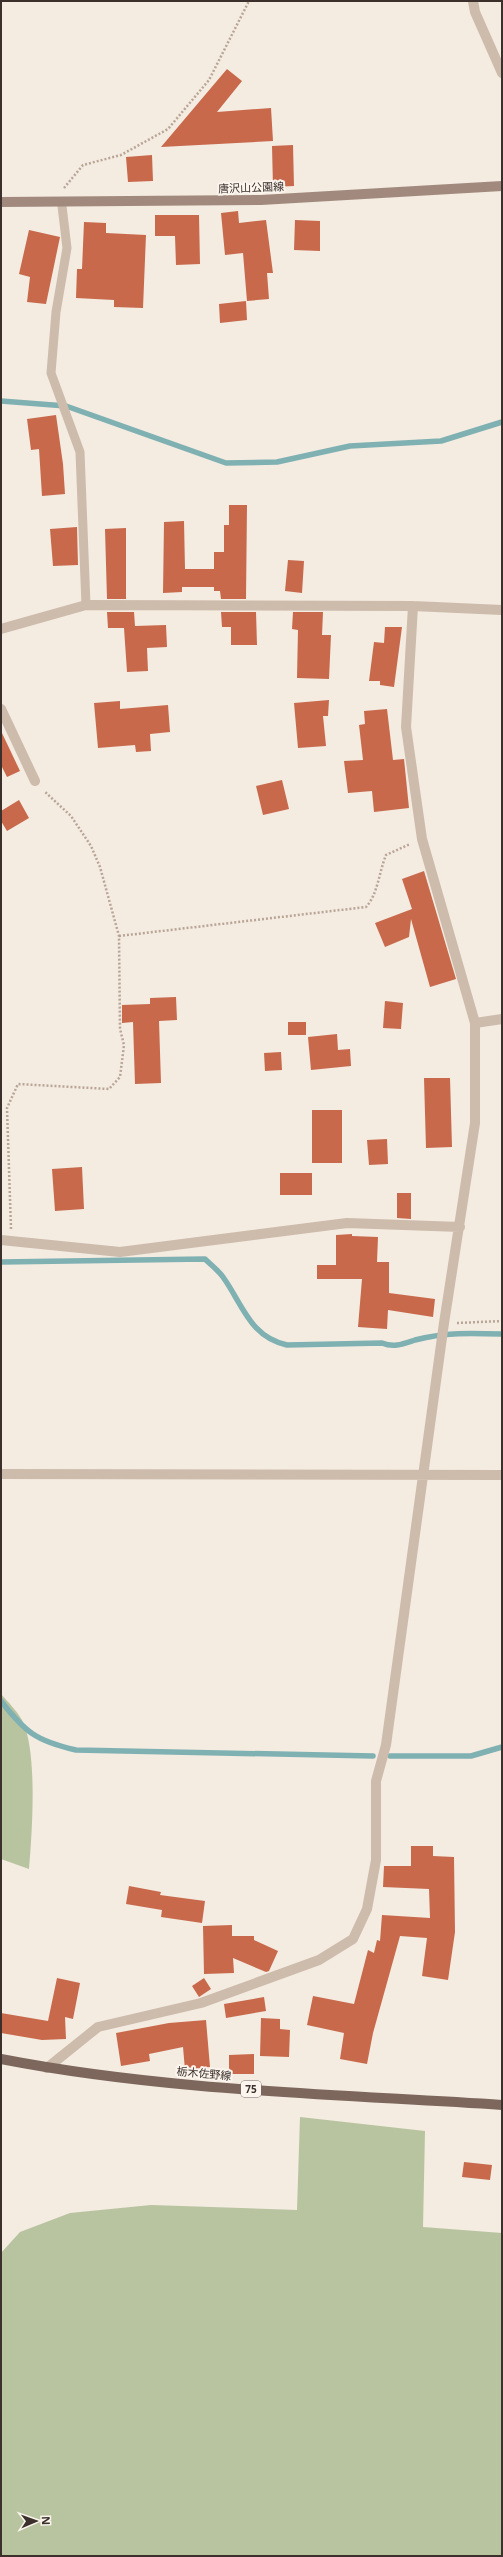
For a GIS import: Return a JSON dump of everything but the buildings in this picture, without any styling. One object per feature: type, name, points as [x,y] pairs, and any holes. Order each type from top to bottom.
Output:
[{"type":"main road","name":"唐沢山公園線","points":[[1,202],[261,200],[502,186]]},
{"type":"main road","name":"栃木佐野線","points":[[1,2059],[46,2068],[108,2077],[237,2088],[502,2105]]},
{"type":"street","points":[[473,1],[475,12],[502,73]]},
{"type":"street","points":[[1,629],[86,605],[413,606],[502,610]]},
{"type":"street","points":[[46,2068],[98,2027],[201,2003],[319,1960],[353,1939],[367,1909],[376,1860],[376,1781],[386,1745],[444,1323],[475,1123],[475,1023],[422,839],[406,727],[413,606]]},
{"type":"street","points":[[1,709],[35,782]]},
{"type":"street","points":[[475,1023],[502,1019]]},
{"type":"street","points":[[6,1240],[120,1252],[347,1223],[460,1227]]},
{"type":"street","points":[[1,1474],[502,1475]]},
{"type":"lane","points":[[62,206],[67,248],[56,312],[51,373],[80,452],[86,605]]},
{"type":"path","points":[[52,202],[83,165],[122,155],[168,129],[209,80],[249,1]]},
{"type":"path","points":[[6,1240],[7,1108],[18,1084],[109,1088],[120,1077],[124,1044],[120,1029],[119,936],[100,867],[91,846],[71,816],[35,782]]},
{"type":"path","points":[[119,936],[366,907],[373,899],[379,871],[386,855],[422,839]]},
{"type":"path","points":[[444,1323],[502,1321]]},
{"type":"green space","points":[[1,1694],[22,1720],[27,1734],[30,1751],[33,1793],[29,1869],[1,1859]]},
{"type":"green space","points":[[300,2117],[425,2131],[423,2227],[502,2233],[502,2556],[1,2556],[1,2253],[20,2232],[70,2213],[151,2205],[297,2210]]},
{"type":"waterway","points":[[1,401],[66,406],[226,463],[277,462],[350,446],[441,441],[502,422]]},
{"type":"waterway","points":[[1,1262],[205,1259],[223,1277],[242,1309],[256,1327],[264,1335],[274,1341],[287,1345],[382,1343],[395,1345],[426,1337],[447,1334],[502,1334]]},
{"type":"waterway","points":[[1,1701],[17,1720],[32,1734],[51,1743],[76,1750],[373,1756]]},
{"type":"waterway","points":[[390,1756],[471,1756],[502,1747]]}]
